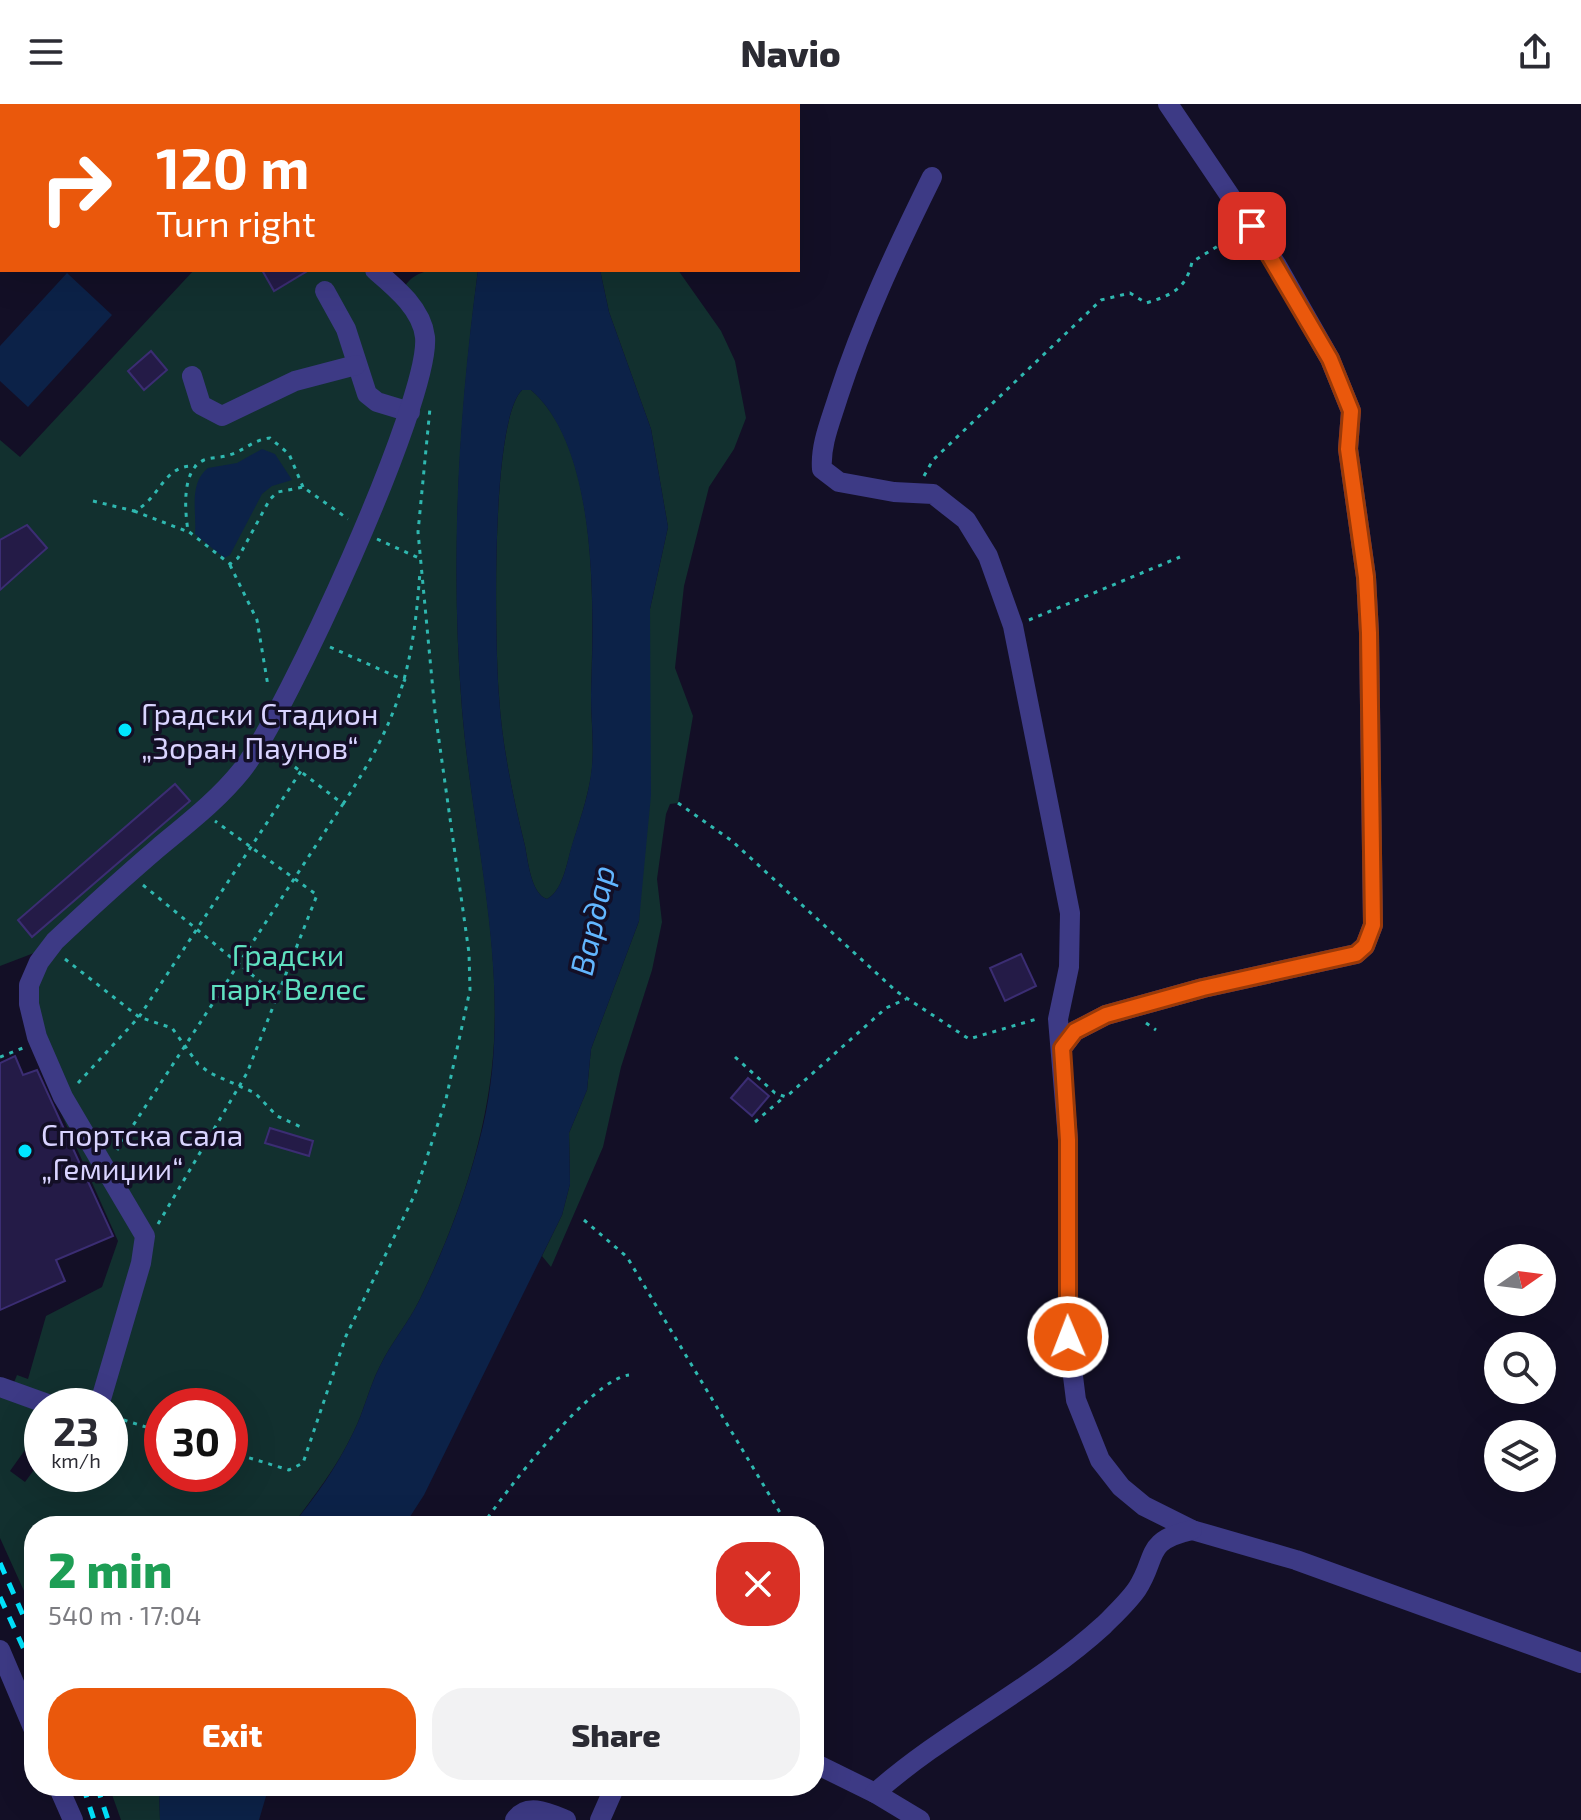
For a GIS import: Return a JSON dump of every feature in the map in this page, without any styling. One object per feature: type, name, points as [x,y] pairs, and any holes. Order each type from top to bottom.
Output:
[{"type":"street","points":[[1062,1048],[1075,1031],[1106,1015],[1203,988],[1356,954],[1365,946],[1373,925],[1369,633],[1366,577],[1348,449],[1351,411],[1330,359],[1252,226],[1168,104]]},
{"type":"street","points":[[932,177],[884,273],[854,348],[821,464],[823,472],[839,482],[894,492],[933,494],[966,520],[978,537],[1013,626],[1069,897],[1069,967],[1059,1014],[1068,1140],[1068,1337],[1076,1400],[1087,1434],[1108,1473],[1144,1506],[1192,1530],[1296,1560],[1581,1663]]},
{"type":"street","points":[[104,1388],[145,1246],[142,1226],[103,1170],[63,1097],[39,1042],[28,994],[35,969],[49,947],[129,873],[203,812],[240,773],[261,741],[312,639],[410,412],[421,372],[424,332],[408,302],[377,272]]},
{"type":"street","points":[[325,291],[346,329],[356,365],[372,399],[410,412]]},
{"type":"street","points":[[192,376],[201,405],[222,416],[295,381],[356,365]]},
{"type":"street","points":[[0,1387],[24,1396]]},
{"type":"street","points":[[875,1793],[924,1753],[1079,1647],[1135,1592],[1150,1554],[1159,1544],[1192,1530]]},
{"type":"street","points":[[0,1650],[24,1706]]},
{"type":"street","points":[[824,1768],[920,1820]]},
{"type":"street","points":[[62,1796],[73,1820]]},
{"type":"street","points":[[600,1820],[611,1796]]},
{"type":"street","points":[[515,1820],[523,1811],[531,1810],[566,1820]]},
{"type":"path","points":[[933,494],[924,476],[933,460],[1101,300],[1130,293],[1146,303],[1171,295],[1188,280],[1192,262],[1252,226]]},
{"type":"path","points":[[248,1457],[289,1470],[297,1469],[303,1463],[346,1336],[415,1194],[446,1099],[467,1010],[469,953],[435,712],[418,513],[430,399]]},
{"type":"path","points":[[134,511],[155,496],[170,473],[270,438],[289,454],[303,487],[381,542],[421,559]]},
{"type":"path","points":[[189,533],[185,499],[195,466]]},
{"type":"path","points":[[230,564],[238,558],[270,499],[278,492],[303,487]]},
{"type":"path","points":[[93,501],[163,519],[189,533],[230,564],[257,620],[265,653],[268,693]]},
{"type":"path","points":[[1013,626],[1180,557]]},
{"type":"path","points":[[103,1170],[240,967],[380,743],[406,681],[421,559]]},
{"type":"path","points":[[312,639],[406,681]]},
{"type":"path","points":[[261,741],[343,804]]},
{"type":"path","points":[[63,1097],[107,1055],[139,1017],[301,771]]},
{"type":"path","points":[[678,803],[732,841],[906,999],[969,1039],[1059,1014]]},
{"type":"path","points":[[145,1246],[238,1087],[279,997],[317,895],[203,812]]},
{"type":"path","points":[[129,873],[279,997]]},
{"type":"path","points":[[49,947],[139,1017],[172,1028],[203,1069],[255,1093],[277,1116],[301,1127]]},
{"type":"path","points":[[755,1122],[886,1008],[906,999]]},
{"type":"path","points":[[0,1057],[39,1042]]},
{"type":"path","points":[[735,1057],[784,1097]]},
{"type":"path","points":[[584,1220],[627,1257],[782,1516]]},
{"type":"path","points":[[490,1516],[583,1403],[610,1380],[629,1375]]},
{"type":"green space","name":"Градски парк Велес","points":[[192,272],[379,272],[405,286],[425,272],[478,272],[461,434],[457,599],[466,751],[493,958],[495,1000],[491,1075],[470,1174],[434,1269],[411,1316],[380,1366],[347,1446],[299,1516],[24,1516],[24,1591],[0,1538],[0,1395],[24,1403],[24,1451],[10,1471],[24,1481],[24,1492],[128,1492],[128,1388],[24,1389],[13,1385],[17,1375],[28,1379],[46,1316],[102,1287],[118,1241],[41,1068],[34,953],[0,966],[0,440],[20,457]]},
{"type":"green space","points":[[600,272],[679,272],[721,331],[735,361],[746,418],[734,449],[709,487],[684,586],[675,668],[693,716],[678,803],[670,804],[666,814],[657,879],[662,922],[652,970],[621,1067],[603,1147],[551,1267],[542,1256],[562,1215],[570,1184],[569,1133],[587,1090],[591,1049],[639,921],[650,609],[668,527],[651,429],[609,312]]},
{"type":"green space","points":[[522,390],[531,390],[554,417],[570,451],[581,491],[591,578],[591,776],[564,876],[557,890],[547,899],[537,891],[531,876],[500,715],[496,585],[500,487],[504,444],[512,410]]},
{"type":"green space","points":[[113,1796],[159,1796],[160,1820],[121,1820]]},
{"type":"water","name":"Вардар","points":[[478,272],[600,272],[609,312],[651,429],[668,527],[650,609],[651,795],[639,921],[591,1049],[587,1090],[569,1133],[570,1184],[562,1215],[424,1495],[410,1516],[299,1516],[347,1446],[380,1366],[416,1308],[439,1257],[477,1148],[492,1074],[495,1022],[489,917],[467,761],[458,654],[458,489],[465,380]],"holes":[[[522,390],[531,390],[553,417],[569,451],[581,490],[588,533],[593,744],[586,801],[564,875],[557,890],[547,899],[537,891],[531,876],[509,771],[500,715],[496,585],[504,444],[512,410]]]},
{"type":"water","points":[[67,273],[112,315],[28,407],[0,381],[0,346]]},
{"type":"water","points":[[262,449],[275,454],[292,480],[272,486],[262,494],[230,555],[224,558],[195,534],[198,482],[208,468],[237,463]]},
{"type":"water","points":[[159,1796],[266,1796],[259,1820],[160,1820]]},
{"type":"building","points":[[263,272],[306,272],[274,291]]},
{"type":"building","points":[[151,351],[167,370],[144,390],[128,371]]},
{"type":"building","points":[[27,525],[47,548],[0,590],[0,540]]},
{"type":"building","points":[[175,784],[190,801],[32,937],[18,920]]},
{"type":"building","points":[[1021,954],[1036,986],[1005,1001],[990,968]]},
{"type":"building","points":[[15,1056],[23,1075],[37,1070],[113,1236],[56,1260],[65,1281],[0,1310],[0,1063]]},
{"type":"building","points":[[748,1078],[769,1096],[752,1116],[731,1098]]},
{"type":"building","points":[[270,1128],[313,1141],[309,1156],[265,1143]]},
{"type":"railway","points":[[0,1563],[24,1617]]},
{"type":"railway","points":[[0,1597],[24,1649]]},
{"type":"railway","points":[[86,1796],[94,1820]]},
{"type":"railway","points":[[100,1796],[108,1820]]},
{"type":"place","name":"Градски Стадион „Зоран Паунов“","points":[[125,730]]},
{"type":"place","name":"Спортска сала „Гемиџии“","points":[[25,1151]]},
{"type":"route","points":[[1068,1337],[1068,1140],[1062,1048],[1069,1037],[1094,1019],[1131,1007],[1356,954],[1365,946],[1373,925],[1369,633],[1366,577],[1348,449],[1351,411],[1330,359],[1252,226]]}]
